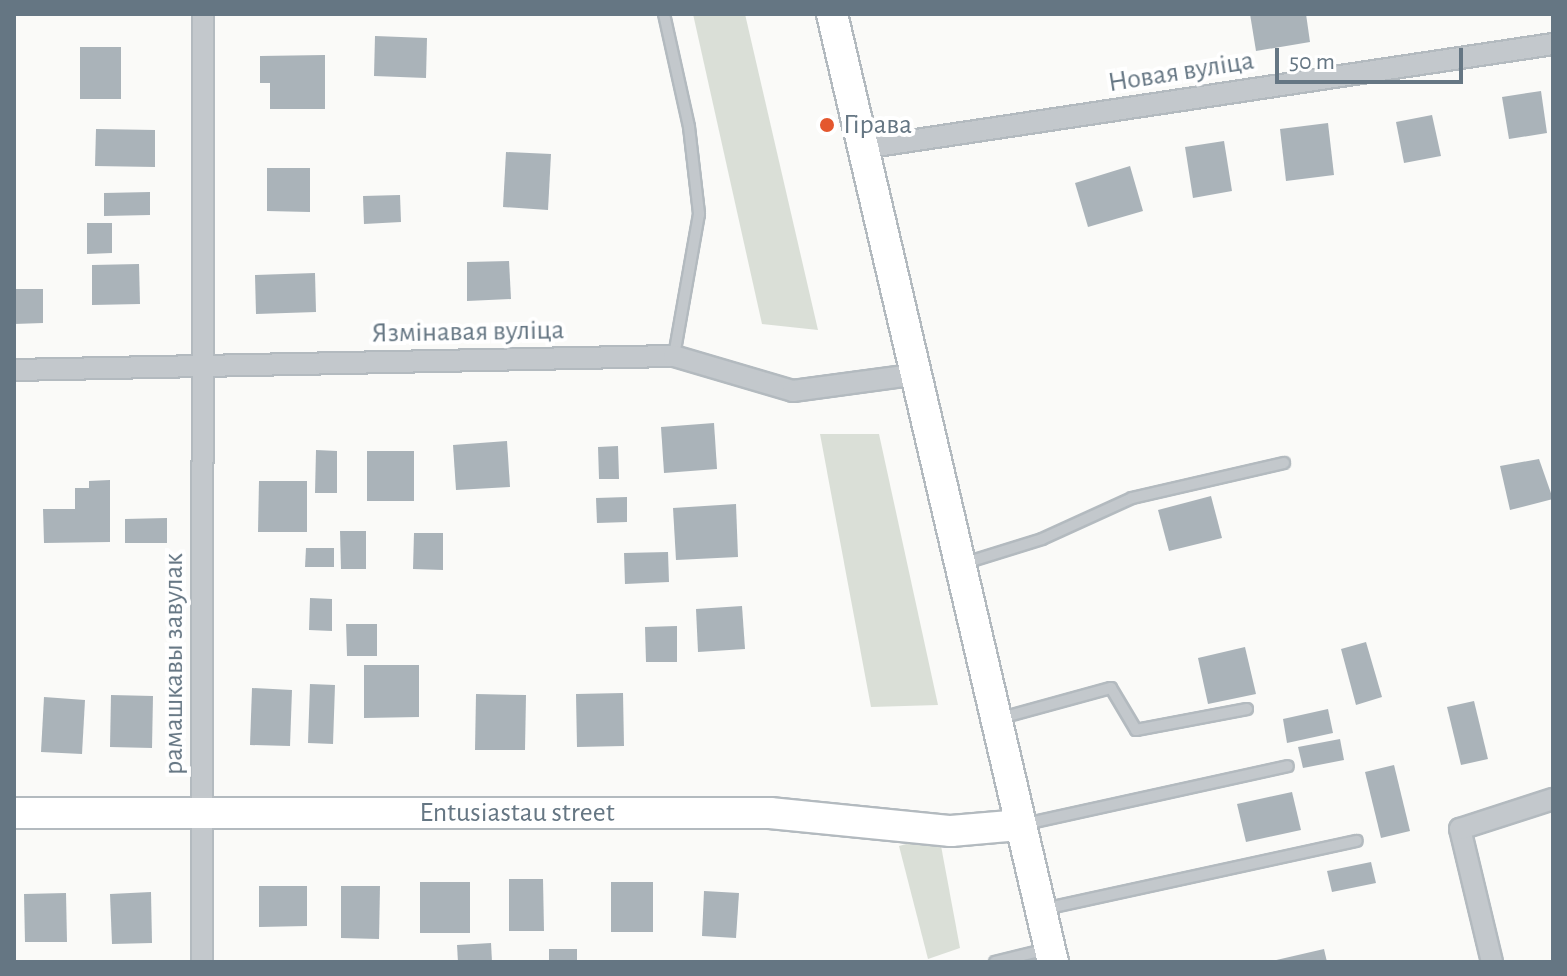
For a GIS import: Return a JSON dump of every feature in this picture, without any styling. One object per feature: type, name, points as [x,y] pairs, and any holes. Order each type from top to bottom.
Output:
[{"type":"street","name":"рамашкавы завулак","points":[[202,962],[200,366],[203,14]]},
{"type":"street","points":[[832,14],[918,374],[1019,825],[1052,955]]},
{"type":"street","name":"Новая вуліца","points":[[863,148],[1553,44]]},
{"type":"street","name":"Язмінавая вуліца","points":[[14,370],[674,356],[793,391],[918,374]]},
{"type":"street","points":[[1492,962],[1460,829],[1553,799]]},
{"type":"street","name":"Entusiastau street","points":[[14,813],[770,813],[951,831],[1019,825]]},
{"type":"lane","points":[[664,14],[689,127],[699,214],[674,356]]},
{"type":"lane","points":[[959,565],[1042,539],[1132,498],[1284,463]]},
{"type":"lane","points":[[995,720],[1111,688],[1136,730],[1247,709]]},
{"type":"lane","points":[[1019,825],[1288,766]]},
{"type":"lane","points":[[1042,910],[1357,841]]},
{"type":"lane","points":[[995,962],[1052,955]]},
{"type":"shaded area","points":[[693,14],[745,14],[818,330],[762,324]]},
{"type":"shaded area","points":[[820,434],[879,434],[938,705],[871,707]]},
{"type":"shaded area","points":[[939,835],[960,948],[928,959],[899,846]]},
{"type":"building","points":[[1250,14],[1306,14],[1310,42],[1256,51]]},
{"type":"building","points":[[375,36],[427,38],[426,78],[374,76]]},
{"type":"building","points":[[80,47],[121,47],[121,99],[80,99]]},
{"type":"building","points":[[325,55],[325,109],[270,109],[270,83],[260,83],[260,56]]},
{"type":"building","points":[[1541,91],[1547,133],[1509,139],[1502,97]]},
{"type":"building","points":[[1432,115],[1441,156],[1404,163],[1396,122]]},
{"type":"building","points":[[1328,123],[1334,175],[1286,181],[1280,129]]},
{"type":"building","points":[[96,129],[155,130],[155,167],[95,166]]},
{"type":"building","points":[[1224,141],[1232,191],[1193,198],[1185,147]]},
{"type":"building","points":[[506,152],[551,154],[548,210],[503,207]]},
{"type":"building","points":[[1130,166],[1143,211],[1088,227],[1075,183]]},
{"type":"building","points":[[267,168],[310,168],[310,212],[267,211]]},
{"type":"building","points":[[150,192],[150,215],[104,216],[104,193]]},
{"type":"building","points":[[400,195],[401,222],[364,224],[363,196]]},
{"type":"building","points":[[87,223],[112,223],[112,253],[87,254]]},
{"type":"building","points":[[509,261],[511,299],[467,301],[467,262]]},
{"type":"building","points":[[139,264],[140,304],[92,305],[92,265]]},
{"type":"building","points":[[315,273],[316,312],[256,314],[255,275]]},
{"type":"building","points":[[14,289],[43,289],[43,323],[14,324]]},
{"type":"building","points":[[714,423],[717,469],[664,473],[661,427]]},
{"type":"building","points":[[507,441],[510,487],[456,490],[453,445]]},
{"type":"building","points":[[618,446],[619,479],[599,479],[598,447]]},
{"type":"building","points":[[316,450],[337,451],[337,493],[315,493]]},
{"type":"building","points":[[367,451],[414,451],[414,501],[367,501]]},
{"type":"building","points":[[1539,459],[1553,499],[1510,510],[1500,466]]},
{"type":"building","points":[[110,480],[110,542],[44,543],[43,509],[75,509],[75,488],[89,488],[89,481]]},
{"type":"building","points":[[259,481],[307,481],[307,532],[258,532]]},
{"type":"building","points":[[1211,496],[1222,538],[1169,551],[1158,510]]},
{"type":"building","points":[[627,497],[627,522],[597,523],[596,498]]},
{"type":"building","points":[[736,504],[738,557],[676,560],[673,508]]},
{"type":"building","points":[[167,518],[167,543],[125,543],[125,519]]},
{"type":"building","points":[[340,531],[366,531],[366,569],[341,569]]},
{"type":"building","points":[[414,533],[443,533],[443,570],[413,569]]},
{"type":"building","points":[[306,548],[334,548],[334,567],[305,567]]},
{"type":"building","points":[[668,552],[669,582],[625,584],[624,553]]},
{"type":"building","points":[[310,598],[332,599],[332,631],[309,630]]},
{"type":"building","points":[[742,606],[745,649],[698,652],[696,609]]},
{"type":"building","points":[[346,624],[377,624],[377,656],[347,656]]},
{"type":"building","points":[[677,626],[677,662],[646,662],[645,627]]},
{"type":"building","points":[[1366,642],[1382,697],[1356,705],[1341,649]]},
{"type":"building","points":[[1245,647],[1256,694],[1208,704],[1198,658]]},
{"type":"building","points":[[364,665],[419,665],[419,717],[364,718]]},
{"type":"building","points":[[310,684],[335,685],[333,744],[308,743]]},
{"type":"building","points":[[252,688],[292,690],[290,746],[250,745]]},
{"type":"building","points":[[623,693],[624,746],[577,747],[576,694]]},
{"type":"building","points":[[476,694],[526,695],[525,750],[475,750]]},
{"type":"building","points":[[111,695],[153,696],[152,748],[110,747]]},
{"type":"building","points":[[44,697],[85,700],[82,754],[41,752]]},
{"type":"building","points":[[1474,701],[1488,759],[1461,765],[1447,707]]},
{"type":"building","points":[[1328,709],[1333,733],[1287,743],[1283,719]]},
{"type":"building","points":[[1340,739],[1344,760],[1303,768],[1298,747]]},
{"type":"building","points":[[1394,765],[1410,831],[1381,838],[1365,772]]},
{"type":"building","points":[[1292,792],[1301,830],[1246,842],[1237,804]]},
{"type":"building","points":[[1371,862],[1376,883],[1332,892],[1327,871]]},
{"type":"building","points":[[509,879],[543,879],[544,931],[509,931]]},
{"type":"building","points":[[420,882],[470,882],[470,933],[420,933]]},
{"type":"building","points":[[611,882],[653,882],[653,932],[611,932]]},
{"type":"building","points":[[259,886],[307,886],[307,926],[259,927]]},
{"type":"building","points":[[341,886],[380,886],[379,939],[341,938]]},
{"type":"building","points":[[704,891],[739,893],[736,938],[702,936]]},
{"type":"building","points":[[151,892],[152,943],[112,944],[110,894]]},
{"type":"building","points":[[66,893],[67,942],[25,942],[24,894]]},
{"type":"building","points":[[491,943],[492,962],[458,962],[457,945]]},
{"type":"building","points":[[549,949],[577,949],[577,962],[549,962]]},
{"type":"building","points":[[1324,949],[1327,962],[1272,962],[1272,961]]},
{"type":"place","name":"Гірава","points":[[827,125]]}]
